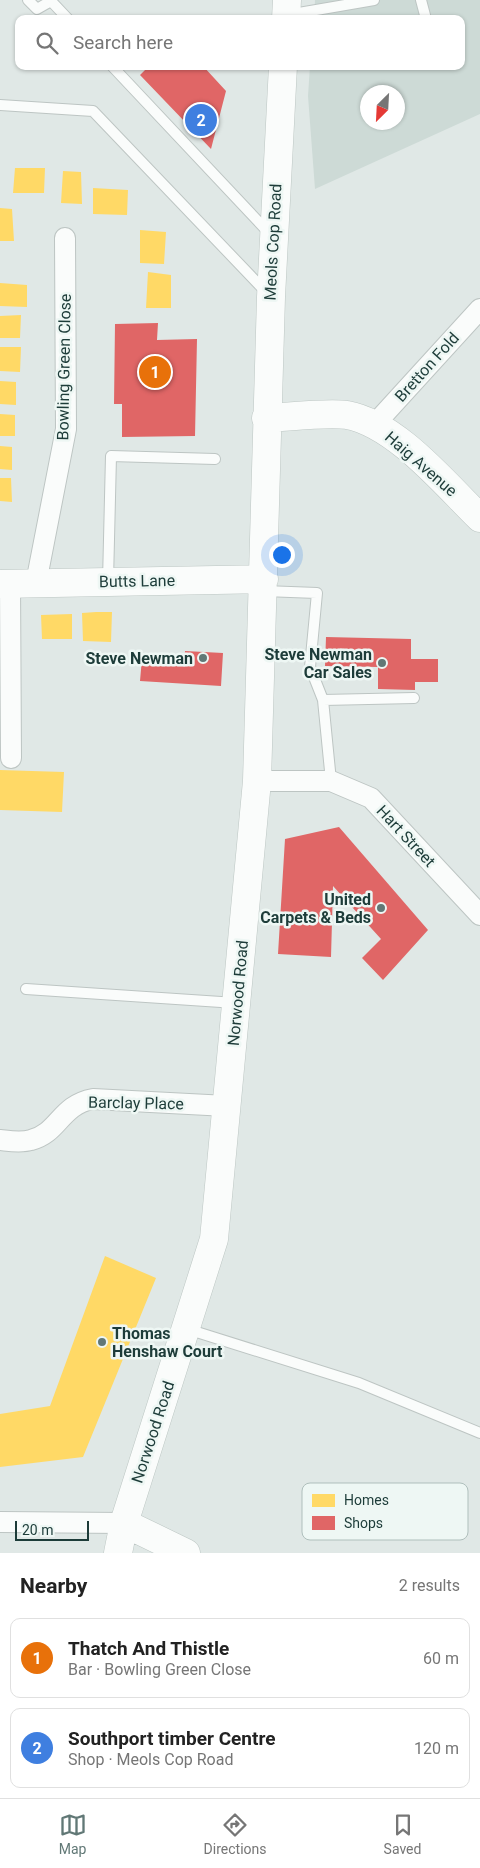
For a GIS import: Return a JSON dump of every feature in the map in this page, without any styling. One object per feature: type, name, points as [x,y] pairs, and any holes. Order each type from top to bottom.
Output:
[{"type":"main road","name":"Meols Cop Road","points":[[266,418],[273,237],[283,70]]},
{"type":"main road","name":"Haig Avenue","points":[[266,418],[346,415],[375,424],[410,451],[480,518]]},
{"type":"main road","name":"Norwood Road","points":[[118,1553],[124,1523],[214,1239],[257,781],[264,585],[266,418]]},
{"type":"main road","name":"Butts Lane","points":[[15,583],[108,582],[264,585]]},
{"type":"main road","points":[[124,1523],[186,1553]]},
{"type":"street","name":"Bowling Green Close","points":[[15,583],[66,429],[65,238]]},
{"type":"street","name":"Bretton Fold","points":[[375,424],[480,309]]},
{"type":"street","points":[[11,758],[15,583]]},
{"type":"street","name":"Hart Street","points":[[257,781],[331,781],[371,798],[480,915]]},
{"type":"street","name":"Barclay Place","points":[[0,1140],[21,1142],[43,1135],[73,1105],[93,1098],[227,1106]]},
{"type":"street","points":[[0,1522],[124,1523]]},
{"type":"lane","points":[[28,0],[37,9],[51,1],[64,15]]},
{"type":"lane","points":[[286,11],[374,0]]},
{"type":"lane","points":[[421,0],[425,15]]},
{"type":"lane","points":[[116,70],[273,237]]},
{"type":"lane","points":[[0,105],[93,111],[271,297]]},
{"type":"lane","points":[[108,582],[110,456],[215,459]]},
{"type":"lane","points":[[264,585],[317,593],[310,667],[323,700],[331,781]]},
{"type":"lane","points":[[323,700],[414,698]]},
{"type":"lane","points":[[26,988],[237,1003]]},
{"type":"lane","points":[[186,1329],[359,1383],[480,1433]]},
{"type":"shaded area","points":[[315,0],[480,0],[480,114],[315,189],[308,96],[310,70],[465,70],[465,15],[314,15]]},
{"type":"building: Homes","points":[[15,168],[45,168],[44,193],[13,193]]},
{"type":"building: Homes","points":[[63,171],[81,172],[82,204],[61,203]]},
{"type":"building: Homes","points":[[93,188],[128,190],[127,215],[93,214]]},
{"type":"building: Homes","points":[[0,208],[12,209],[14,241],[0,241]]},
{"type":"building: Homes","points":[[140,230],[166,232],[164,264],[140,263]]},
{"type":"building: Homes","points":[[148,272],[171,275],[171,308],[146,308]]},
{"type":"building: Homes","points":[[0,283],[27,285],[27,307],[0,306]]},
{"type":"building: Homes","points":[[21,315],[20,338],[0,338],[0,316]]},
{"type":"building: Homes","points":[[0,347],[21,347],[20,372],[0,371]]},
{"type":"building: Homes","points":[[0,381],[16,382],[16,405],[0,404]]},
{"type":"building: Homes","points":[[0,414],[15,415],[15,436],[0,436]]},
{"type":"building: Homes","points":[[0,446],[12,447],[12,470],[0,469]]},
{"type":"building: Homes","points":[[0,478],[11,478],[12,502],[0,501]]},
{"type":"building: Homes","points":[[112,612],[111,642],[83,641],[82,613]]},
{"type":"building: Homes","points":[[72,614],[72,639],[42,639],[41,615]]},
{"type":"building: Homes","points":[[0,770],[64,772],[62,812],[0,810]]},
{"type":"building: Homes","name":"Thomas Henshaw Court","points":[[105,1256],[156,1278],[83,1457],[0,1467],[0,1414],[50,1406]]},
{"type":"building: Shops","points":[[145,70],[207,70],[226,91],[211,149],[140,75]]},
{"type":"building: Shops","points":[[158,323],[157,340],[197,339],[195,436],[122,437],[122,404],[114,404],[115,324]]},
{"type":"building: Shops","name":"Steve Newman Car Sales","points":[[326,637],[411,639],[411,659],[438,659],[438,682],[415,682],[415,690],[378,689],[378,667],[325,666]]},
{"type":"building: Shops","points":[[185,651],[223,653],[221,686],[140,681],[142,658],[184,661]]},
{"type":"building: Shops","name":"United Carpets & Beds","points":[[339,827],[428,930],[383,980],[362,958],[381,939],[333,886],[331,957],[278,954],[285,839]]},
{"type":"place","name":"Southport timber Centre","points":[[201,120]]},
{"type":"place","name":"Thatch And Thistle","points":[[155,372]]},
{"type":"place","name":"Steve Newman","points":[[203,658]]},
{"type":"place","name":"Steve Newman Car Sales","points":[[382,663]]},
{"type":"place","name":"United Carpets & Beds","points":[[381,908]]},
{"type":"place","name":"Thomas Henshaw Court","points":[[102,1342]]}]
